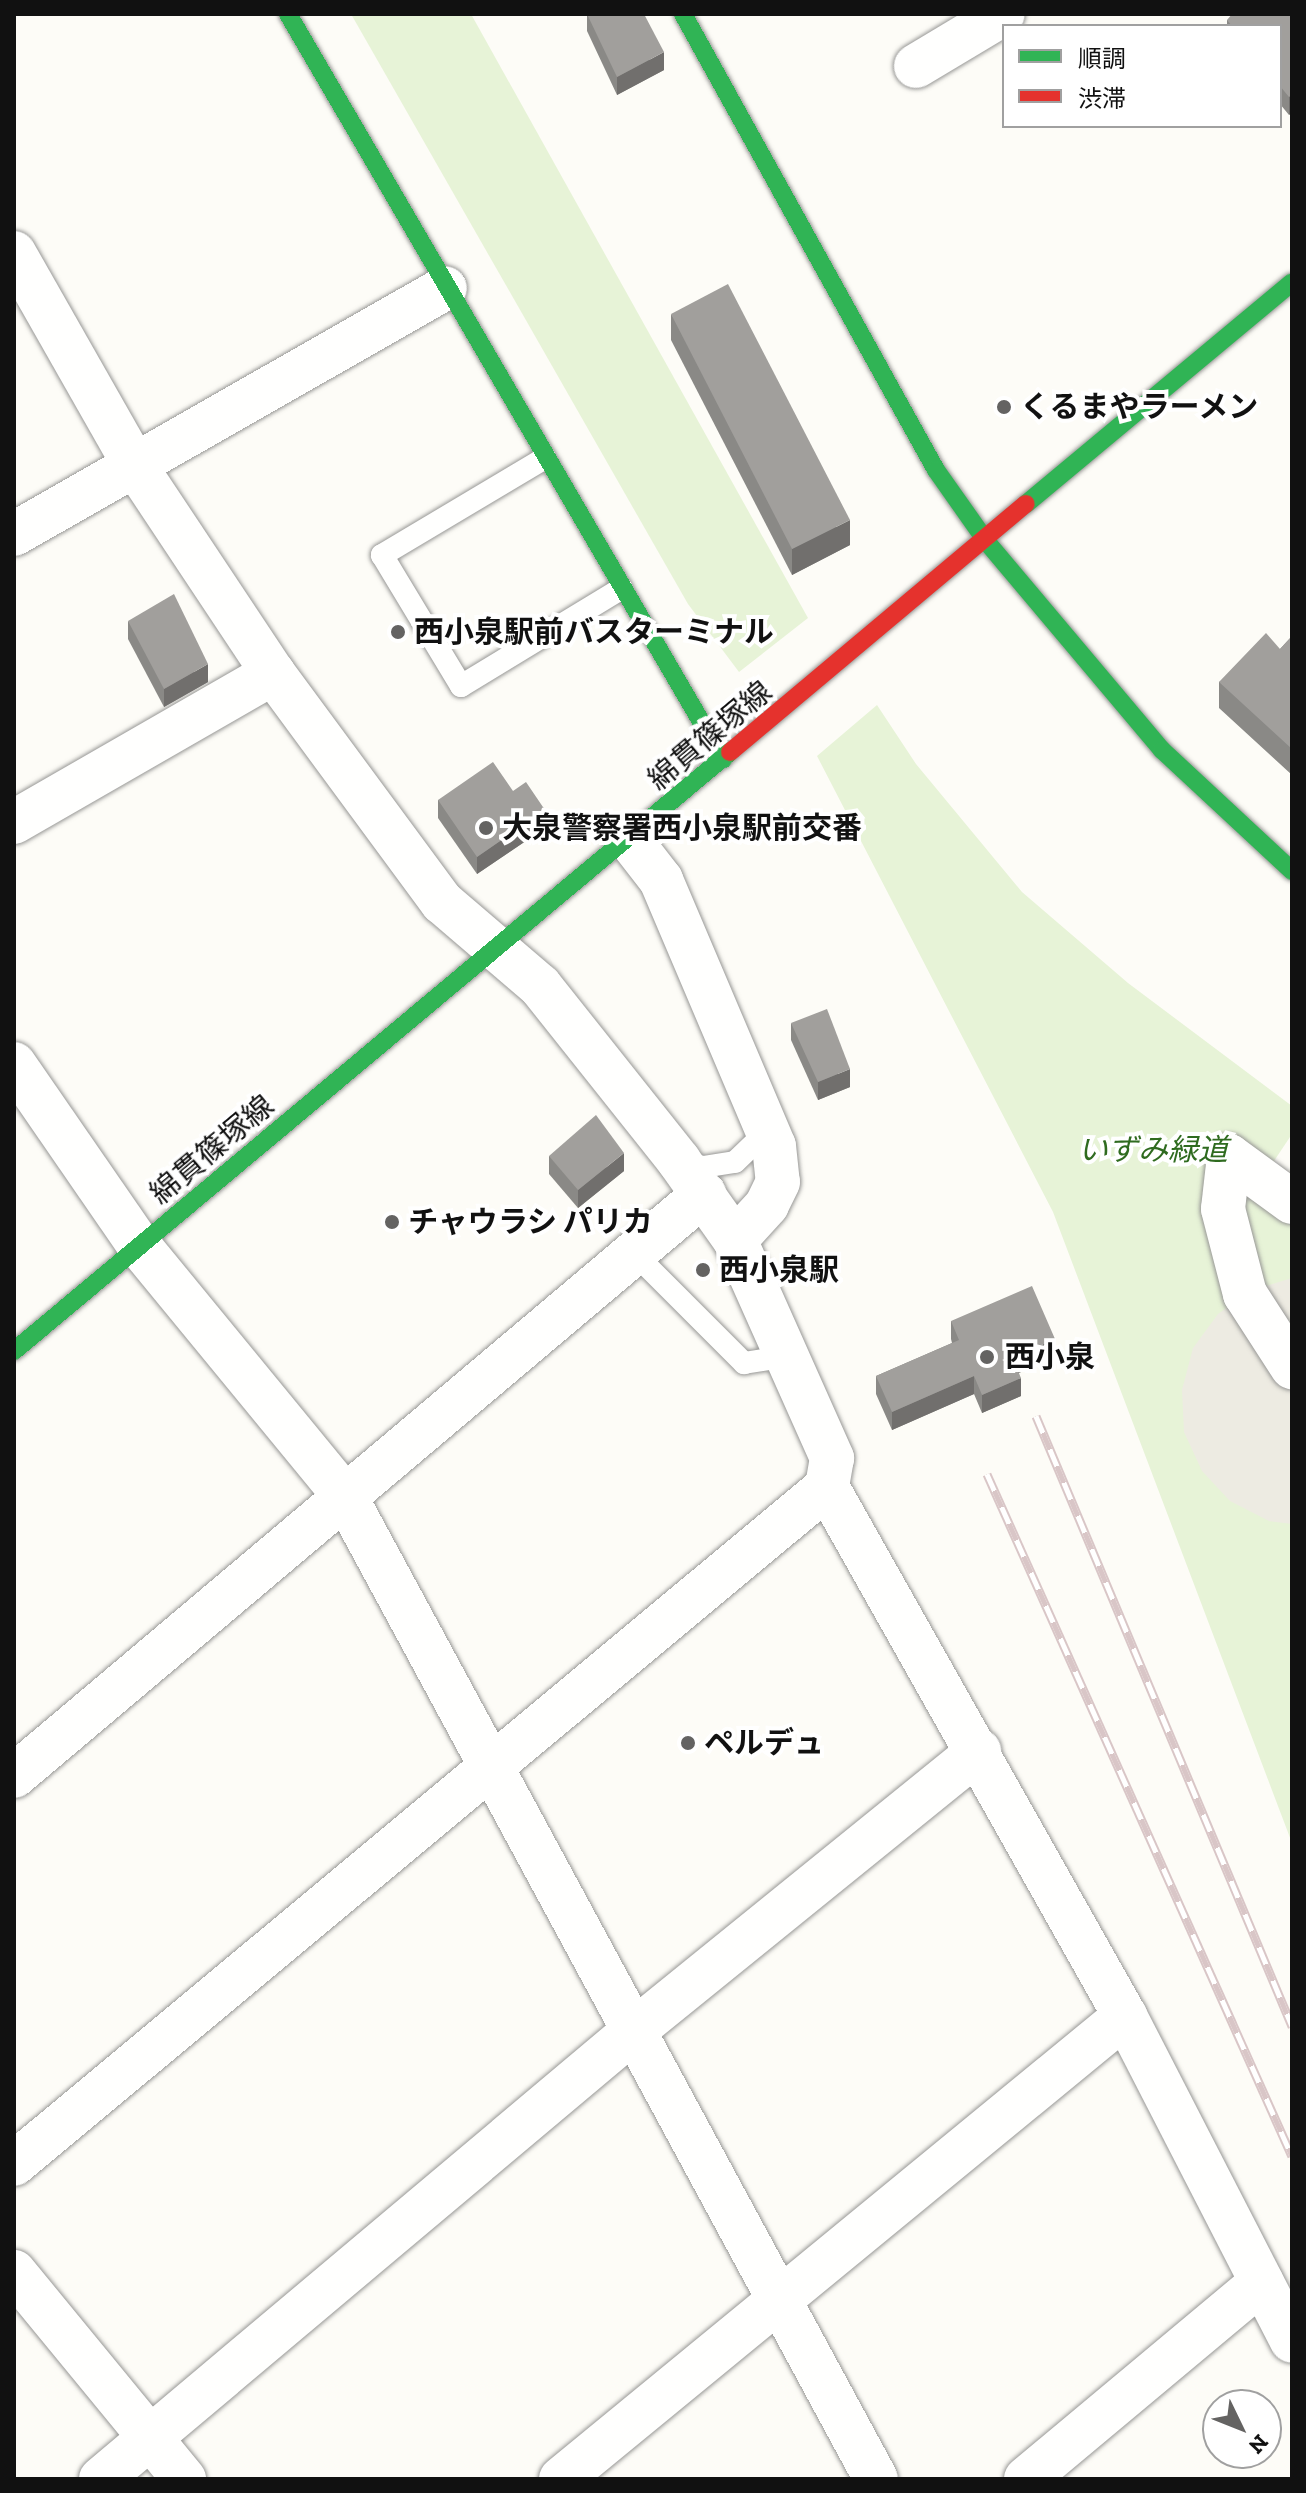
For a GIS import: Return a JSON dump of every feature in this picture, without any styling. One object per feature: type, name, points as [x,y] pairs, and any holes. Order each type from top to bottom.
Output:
[{"type":"street","points":[[288,14],[445,288],[723,759]]},
{"type":"street","points":[[683,14],[936,470],[986,541],[1162,750],[1292,871]]},
{"type":"street","points":[[916,66],[1003,14]]},
{"type":"street","points":[[14,253],[134,464],[273,673],[442,902],[540,986],[692,1178],[735,1240],[783,1357],[832,1458],[827,1487],[979,1751],[1125,2016],[1292,2341]]},
{"type":"street","name":"綿貫篠塚線","points":[[14,1351],[630,840],[1292,282]]},
{"type":"street","points":[[14,534],[445,288]]},
{"type":"street","points":[[14,822],[273,673]]},
{"type":"street","points":[[630,840],[661,880],[774,1146],[778,1182],[767,1205],[735,1240]]},
{"type":"street","points":[[14,1064],[141,1248],[346,1498],[631,2033],[876,2479]]},
{"type":"street","points":[[1292,1202],[1229,1156],[1223,1209],[1245,1294],[1292,1367]]},
{"type":"street","points":[[14,1776],[636,1255],[692,1178]]},
{"type":"street","points":[[14,2164],[827,1487]]},
{"type":"street","points":[[101,2479],[631,2033],[979,1751]]},
{"type":"street","points":[[561,2479],[1125,2016]]},
{"type":"street","points":[[14,2272],[184,2479]]},
{"type":"street","points":[[1026,2479],[1262,2282]]},
{"type":"lane","points":[[545,458],[382,555],[461,686],[622,588]]},
{"type":"lane","points":[[692,1178],[703,1167],[735,1162],[756,1142],[762,1117]]},
{"type":"lane","points":[[636,1255],[744,1363],[783,1357]]},
{"type":"green space","points":[[351,14],[471,14],[808,618],[739,672],[688,604]]},
{"type":"green space","name":"いずみ緑道","points":[[877,705],[916,764],[1022,892],[1128,983],[1292,1106],[1292,1134],[1270,1167],[1292,1184],[1292,1843],[1053,1212],[817,756]]},
{"type":"shaded area","points":[[1292,1278],[1292,1524],[1269,1521],[1230,1501],[1202,1471],[1184,1432],[1182,1390],[1193,1348],[1218,1314],[1250,1291]]},
{"type":"building","points":[[587,14],[644,14],[664,52],[617,77]]},
{"type":"building","points":[[1232,14],[1292,14],[1292,94],[1289,97],[1282,88],[1282,24],[1230,24],[1227,20]]},
{"type":"building","points":[[728,284],[850,520],[792,549],[671,314]]},
{"type":"building","points":[[174,594],[208,664],[164,689],[128,621]]},
{"type":"building","points":[[1266,633],[1280,649],[1292,636],[1292,749],[1219,682]]},
{"type":"building","points":[[493,762],[513,791],[526,782],[545,810],[477,857],[438,800]]},
{"type":"building","points":[[827,1009],[850,1069],[818,1082],[791,1023]]},
{"type":"building","points":[[596,1115],[624,1153],[578,1190],[549,1156]]},
{"type":"building","points":[[1032,1286],[1055,1339],[1012,1358],[1021,1378],[982,1395],[974,1376],[892,1412],[876,1376],[959,1340],[951,1321]]},
{"type":"railway","points":[[1036,1416],[1292,2026]]},
{"type":"railway","points":[[987,1474],[1292,2156]]},
{"type":"traffic: fast","points":[[288,14],[723,759]]},
{"type":"traffic: fast","points":[[683,14],[936,470],[986,541],[1162,750],[1292,871]]},
{"type":"traffic: fast","points":[[1026,504],[1292,282]]},
{"type":"traffic: fast","points":[[14,1351],[730,752]]},
{"type":"traffic: jam","points":[[730,752],[1026,504]]},
{"type":"place","name":"くるまやラーメン","points":[[1004,407]]},
{"type":"place","name":"西小泉駅前バスターミナル","points":[[398,632]]},
{"type":"place","name":"大泉警察署西小泉駅前交番","points":[[486,828]]},
{"type":"place","name":"チャウラシ パリカ","points":[[392,1222]]},
{"type":"place","name":"西小泉駅","points":[[703,1270]]},
{"type":"place","name":"西小泉","points":[[987,1357]]},
{"type":"place","name":"ペルデュ","points":[[688,1743]]}]
